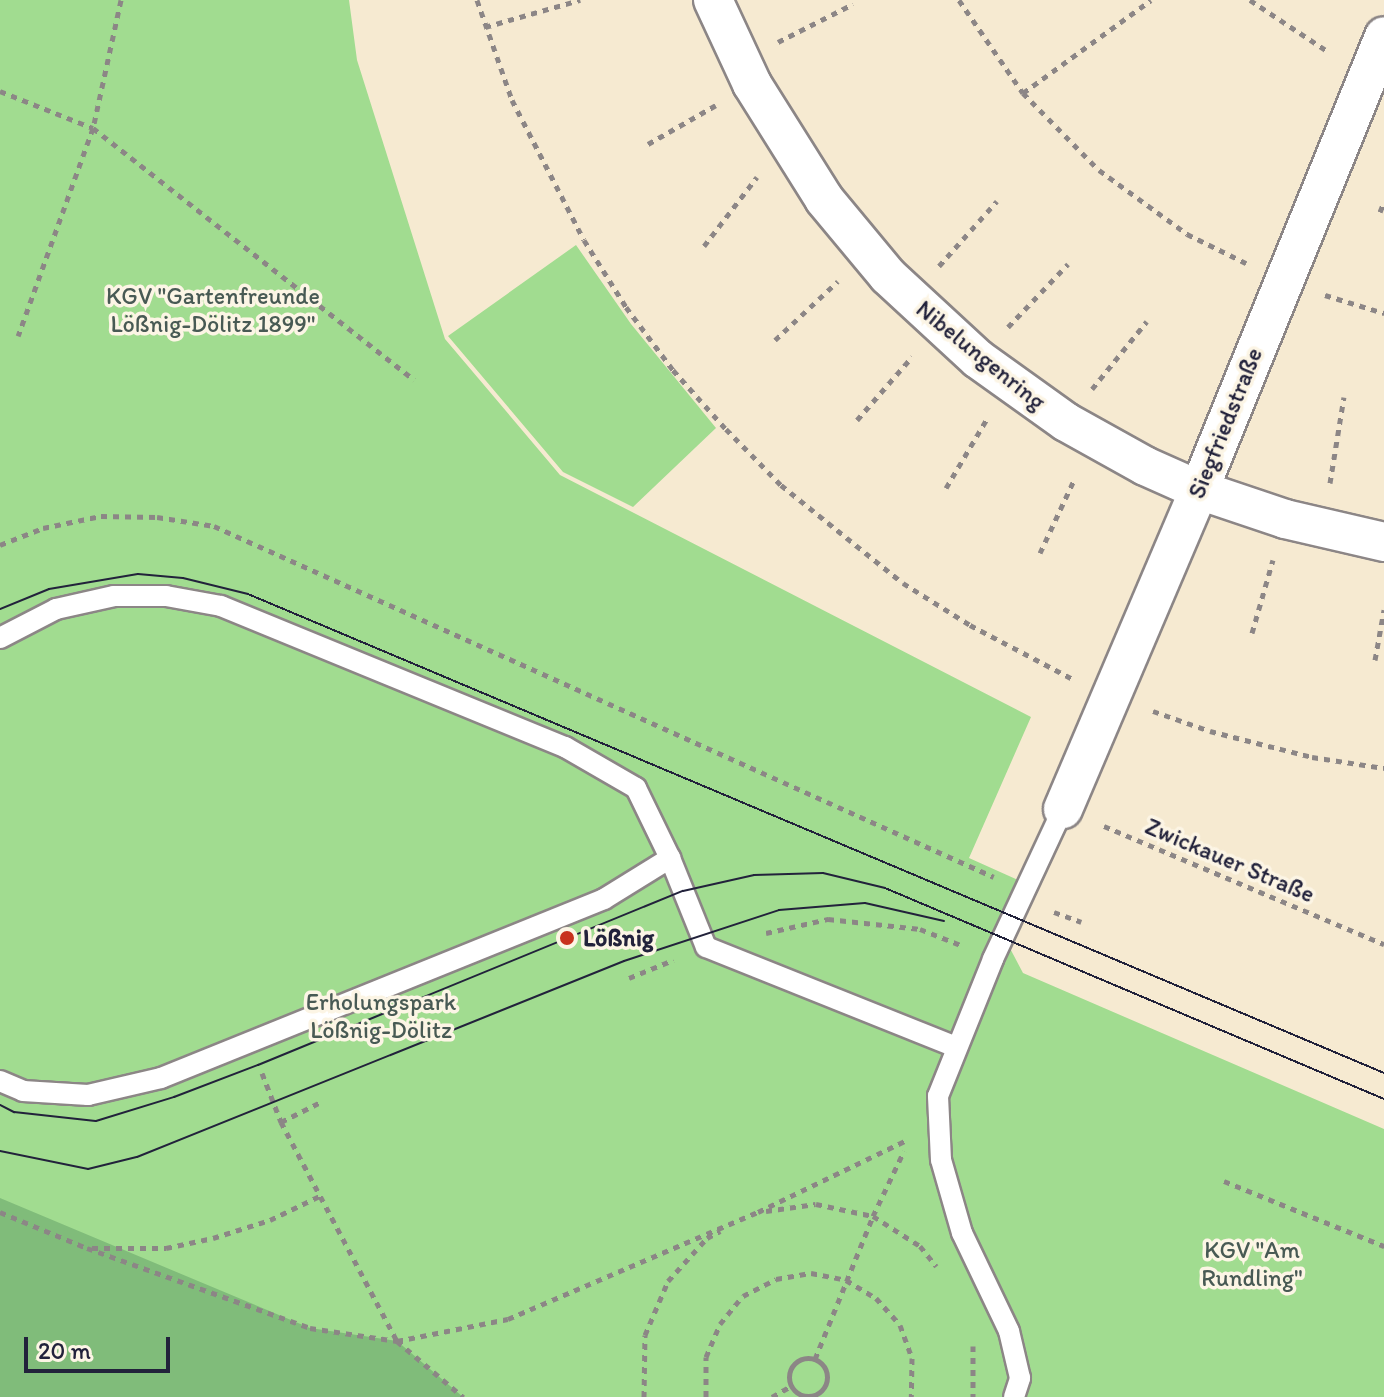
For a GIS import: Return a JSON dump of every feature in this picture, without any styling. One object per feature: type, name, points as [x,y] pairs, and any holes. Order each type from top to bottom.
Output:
[{"type":"street","name":"Nibelungenring","points":[[713,0],[746,73],[785,141],[824,199],[910,298],[978,359],[1080,430],[1199,490],[1285,519],[1384,542]]},
{"type":"street","name":"Siegfriedstraße","points":[[1063,809],[1199,490],[1384,36]]},
{"type":"lane","points":[[0,638],[56,609],[114,596],[166,596],[221,606],[565,747],[636,788],[670,858],[706,947],[956,1047]]},
{"type":"lane","points":[[1014,1397],[1020,1378],[1009,1331],[962,1233],[941,1160],[938,1096],[993,959],[1063,809]]},
{"type":"lane","points":[[0,1081],[23,1091],[88,1095],[161,1078],[604,899],[670,858]]},
{"type":"path","points":[[18,336],[93,128],[121,0]]},
{"type":"path","points":[[477,0],[512,100],[584,240],[654,344],[726,429],[781,485],[903,583],[1011,648],[1110,695],[1210,731],[1312,757],[1384,768]]},
{"type":"path","points":[[485,27],[580,0]]},
{"type":"path","points":[[959,0],[1023,93],[1099,170],[1187,234],[1283,282],[1384,313]]},
{"type":"path","points":[[1023,93],[1151,0]]},
{"type":"path","points":[[1250,0],[1310,43],[1369,72]]},
{"type":"path","points":[[648,144],[746,73],[853,4]]},
{"type":"path","points":[[0,91],[93,128],[414,380]]},
{"type":"path","points":[[704,246],[785,141]]},
{"type":"path","points":[[910,298],[997,201]]},
{"type":"path","points":[[1380,212],[1384,202]]},
{"type":"path","points":[[775,340],[868,253]]},
{"type":"path","points":[[978,359],[1068,264]]},
{"type":"path","points":[[1040,553],[1080,430],[1147,321]]},
{"type":"path","points":[[857,420],[939,326]]},
{"type":"path","points":[[946,488],[1008,382]]},
{"type":"path","points":[[1322,529],[1344,397]]},
{"type":"path","points":[[0,545],[43,528],[101,516],[157,517],[214,526],[1024,891]]},
{"type":"path","points":[[1252,633],[1285,519]]},
{"type":"path","points":[[1375,660],[1384,610]]},
{"type":"path","name":"Zwickauer Straße","points":[[1063,809],[1384,944]]},
{"type":"path","points":[[629,978],[706,947],[828,919],[920,929],[993,959]]},
{"type":"path","points":[[249,1044],[281,1122],[397,1341],[463,1397]]},
{"type":"path","points":[[281,1122],[321,1102]]},
{"type":"path","points":[[644,1397],[645,1335],[668,1281],[707,1238],[909,1139]]},
{"type":"path","points":[[1224,1181],[1384,1246]]},
{"type":"path","points":[[87,1248],[166,1248],[213,1238],[270,1220],[322,1195]]},
{"type":"path","points":[[0,1212],[87,1248],[310,1328],[397,1341],[508,1319],[758,1212],[816,1204],[873,1216],[920,1246],[945,1278]]},
{"type":"path","points":[[815,1359],[873,1216]]},
{"type":"path","points":[[706,1397],[706,1357],[720,1324],[743,1296],[776,1279],[811,1273],[846,1280],[876,1298],[900,1325],[912,1358],[911,1397]]},
{"type":"path","points":[[973,1341],[973,1397]]},
{"type":"path","points":[[791,1386],[792,1367],[802,1359],[815,1359]]},
{"type":"path","points":[[791,1386],[804,1396],[815,1396],[825,1387],[827,1374],[815,1359]]},
{"type":"path","points":[[772,1397],[791,1386]]},
{"type":"green space","name":"Erholungspark Lößnig-Dölitz","points":[[0,0],[349,0],[357,60],[445,339],[560,475],[1031,717],[969,858],[1027,884],[1004,937],[1023,973],[1384,1129],[1384,1397],[0,1397]]},
{"type":"green space","points":[[576,245],[631,324],[716,428],[633,507],[563,472],[448,336]]},
{"type":"green space","points":[[0,1198],[310,1328],[397,1341],[463,1397],[0,1397]]},
{"type":"tram line","points":[[0,609],[49,589],[138,574],[183,578],[248,594],[1384,1073]]},
{"type":"tram line","points":[[0,1105],[14,1112],[96,1121],[174,1097],[258,1065],[683,891],[754,875],[823,873],[885,888],[1384,1099]]},
{"type":"tram line","points":[[0,1151],[88,1169],[137,1157],[624,961],[779,910],[865,903],[944,921]]},
{"type":"place","name":"Lößnig","points":[[567,938]]},
{"type":"park label","name":"KGV \"Gartenfreunde Lößnig-Dölitz 1899\"","points":[[213,310]]},
{"type":"park label","name":"KGV \"Am Rundling\"","points":[[1252,1264]]}]
